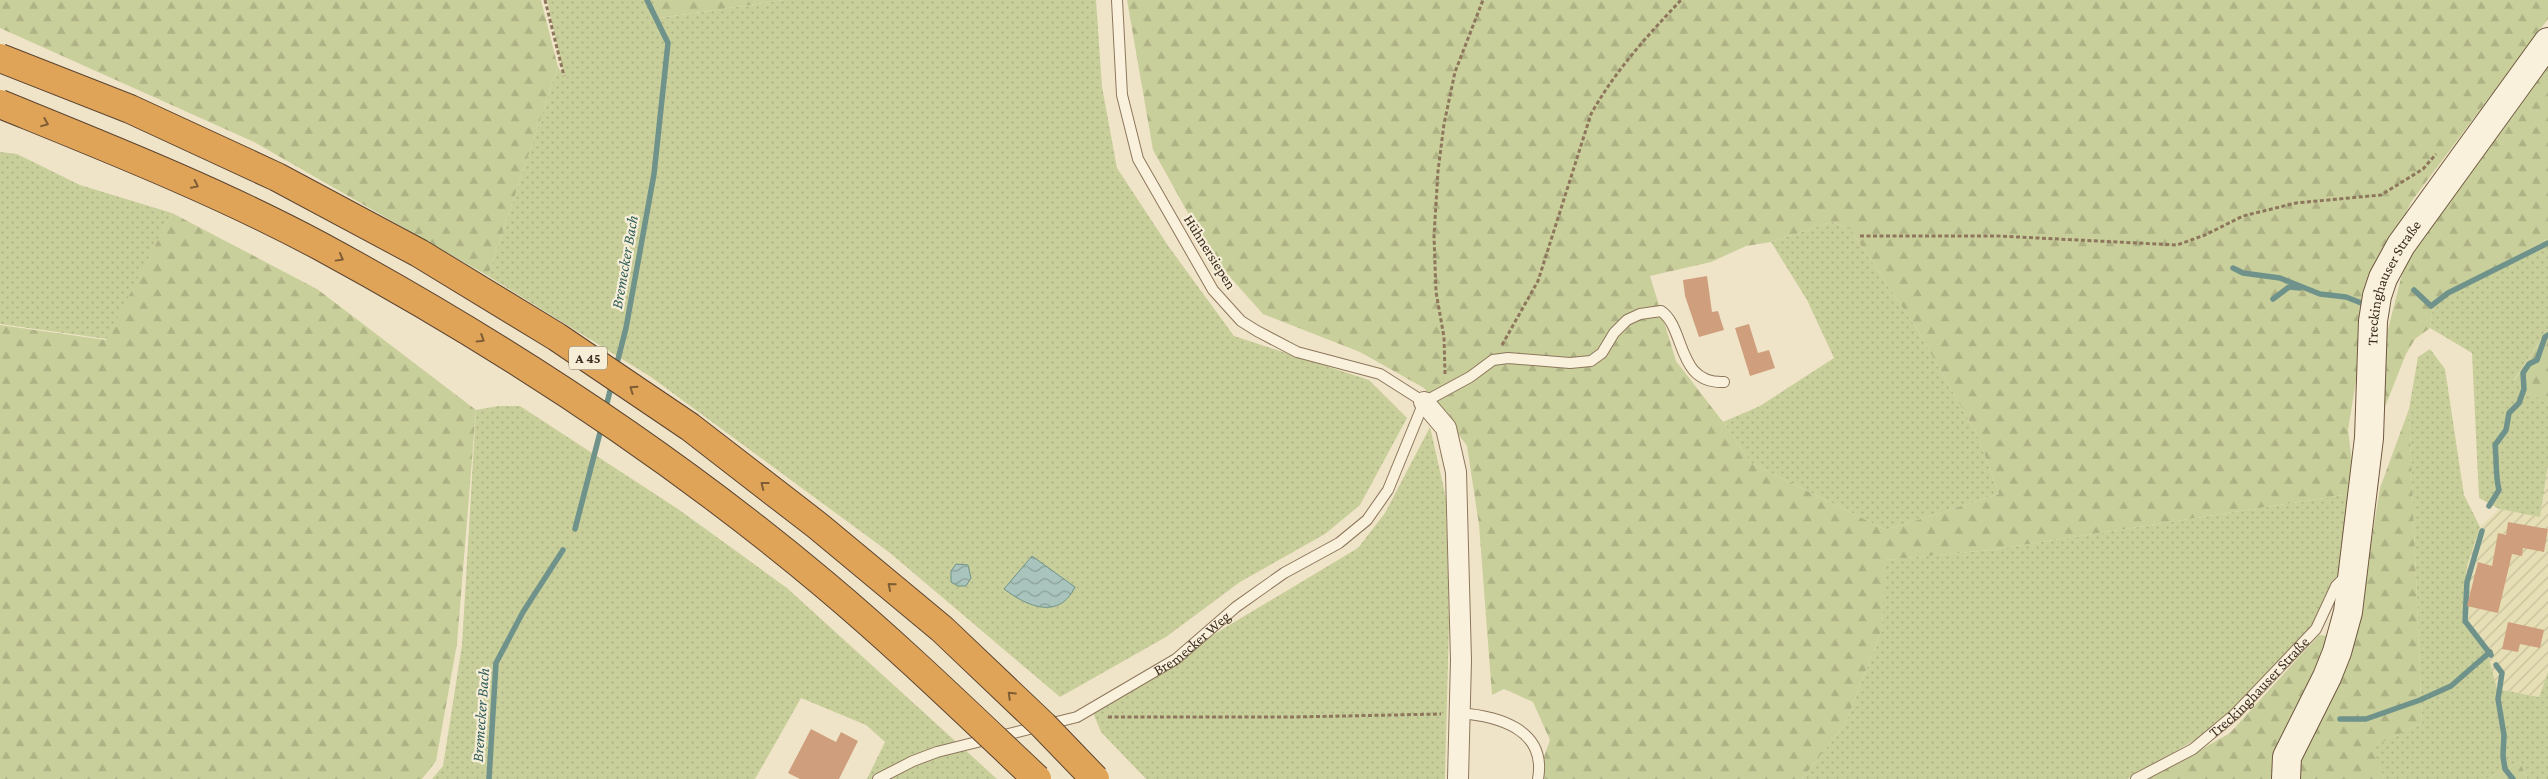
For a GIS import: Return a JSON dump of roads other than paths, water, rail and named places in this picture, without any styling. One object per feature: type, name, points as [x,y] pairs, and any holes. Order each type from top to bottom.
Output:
[{"type":"highway","name":"A 45","points":[[0,58],[130,109],[276,177],[419,253],[557,336],[690,428],[825,532],[942,629],[1043,725],[1095,779]]},
{"type":"highway","name":"A 45","points":[[0,104],[181,178],[318,245],[451,320],[580,401],[704,490],[824,584],[938,686],[1036,779]]},
{"type":"main road","name":"Treckinghauser Straße","points":[[2286,779],[2286,757],[2337,652],[2348,612],[2355,567],[2370,430],[2373,321],[2377,296],[2383,278],[2401,245],[2548,42]]},
{"type":"street","points":[[1424,402],[1446,428],[1456,472],[1461,660],[1458,779]]},
{"type":"lane","name":"Hühnersiepen","points":[[1117,0],[1122,95],[1138,160],[1213,290],[1241,321],[1256,332],[1297,352],[1380,374],[1424,402]]},
{"type":"lane","points":[[1424,402],[1493,360],[1508,358],[1570,363],[1591,361],[1602,353],[1614,333],[1627,320],[1640,314],[1661,311],[1669,317],[1682,353],[1700,376],[1714,382],[1724,382]]},
{"type":"lane","name":"Bremecker Weg","points":[[878,779],[913,761],[937,752],[1077,717],[1176,659],[1236,607],[1284,574],[1339,543],[1367,520],[1388,490],[1424,402]]},
{"type":"lane","name":"Treckinghauser Straße","points":[[2136,779],[2193,749],[2235,714],[2316,629],[2336,586],[2355,567]]},
{"type":"lane","points":[[1459,714],[1485,715],[1508,722],[1524,734],[1536,750],[1540,769],[1538,779]]},
{"type":"water","points":[[1032,556],[1075,587],[1061,604],[1052,607],[1033,605],[1004,589]]},
{"type":"water","points":[[956,564],[968,565],[971,578],[966,586],[958,586],[951,582],[951,571]]},
{"type":"waterway","name":"Bremecker Bach","points":[[616,367],[626,328],[654,174],[668,43],[647,0]]},
{"type":"waterway","points":[[2414,290],[2431,306],[2448,293],[2548,243]]},
{"type":"waterway","points":[[2233,268],[2243,273],[2280,278],[2320,294],[2346,297],[2369,306]]},
{"type":"waterway","points":[[2273,299],[2289,287],[2300,288]]},
{"type":"waterway","points":[[2489,506],[2499,490],[2495,445],[2506,430],[2509,413],[2519,403],[2524,389],[2523,373],[2529,364],[2537,360],[2545,337],[2548,335]]},
{"type":"waterway","name":"Bremecker Bach","points":[[605,411],[612,383]]},
{"type":"waterway","name":"Bremecker Bach","points":[[575,529],[602,425]]},
{"type":"waterway","points":[[2482,531],[2467,582],[2465,621],[2491,655]]},
{"type":"waterway","name":"Bremecker Bach","points":[[489,779],[496,663],[523,612],[563,550]]},
{"type":"waterway","points":[[2340,719],[2366,719],[2420,700],[2451,686],[2490,652]]},
{"type":"waterway","points":[[2496,665],[2502,673],[2498,699],[2504,735],[2503,756],[2505,769],[2513,779]]}]
